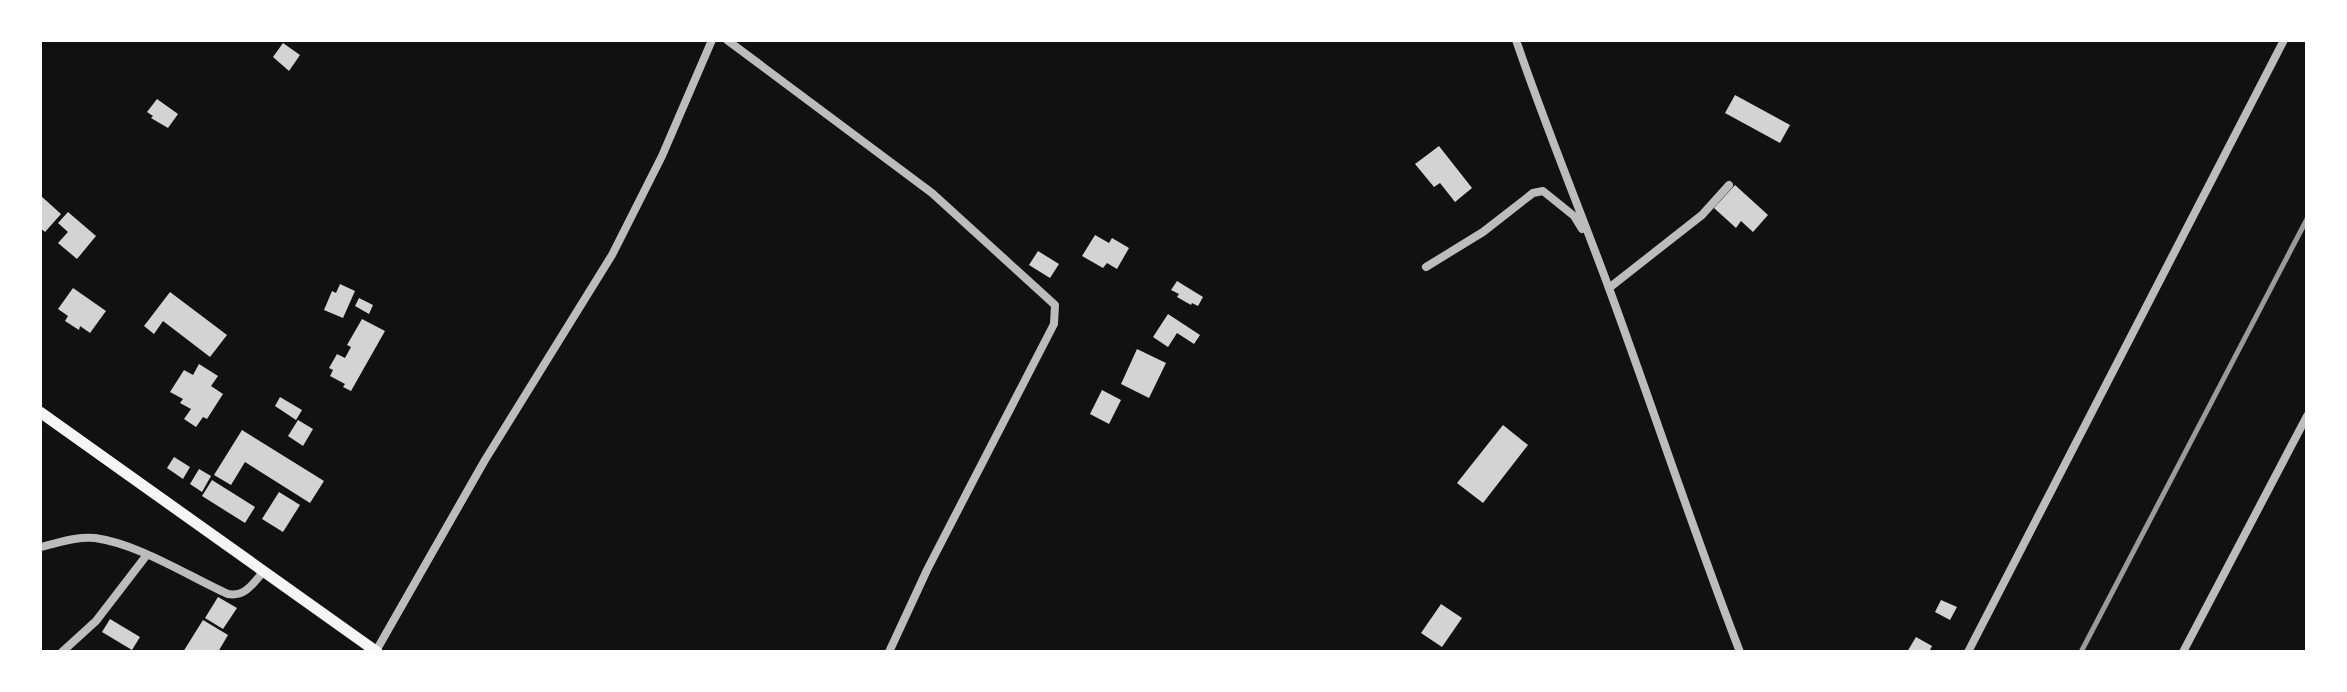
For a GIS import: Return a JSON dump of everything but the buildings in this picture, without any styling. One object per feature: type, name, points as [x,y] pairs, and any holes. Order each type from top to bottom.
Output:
[{"type":"main road","points":[[40,412],[377,652]]},
{"type":"street","points":[[377,652],[485,460],[612,255],[662,156],[712,40]]},
{"type":"street","points":[[727,40],[932,193],[1055,305],[1054,324],[927,570],[889,652]]},
{"type":"street","points":[[1516,40],[1740,652]]},
{"type":"street","points":[[1968,652],[2284,40]]},
{"type":"street","points":[[1609,288],[1702,215],[1729,185]]},
{"type":"street","points":[[1426,267],[1483,232],[1533,193],[1543,191],[1574,216],[1590,239]]},
{"type":"street","points":[[2183,652],[2307,416]]},
{"type":"street","points":[[40,547],[71,539],[94,538],[120,544],[238,596],[246,592],[264,571]]},
{"type":"street","points":[[62,652],[96,621],[146,556]]},
{"type":"railway","points":[[2081,652],[2307,219]]}]
